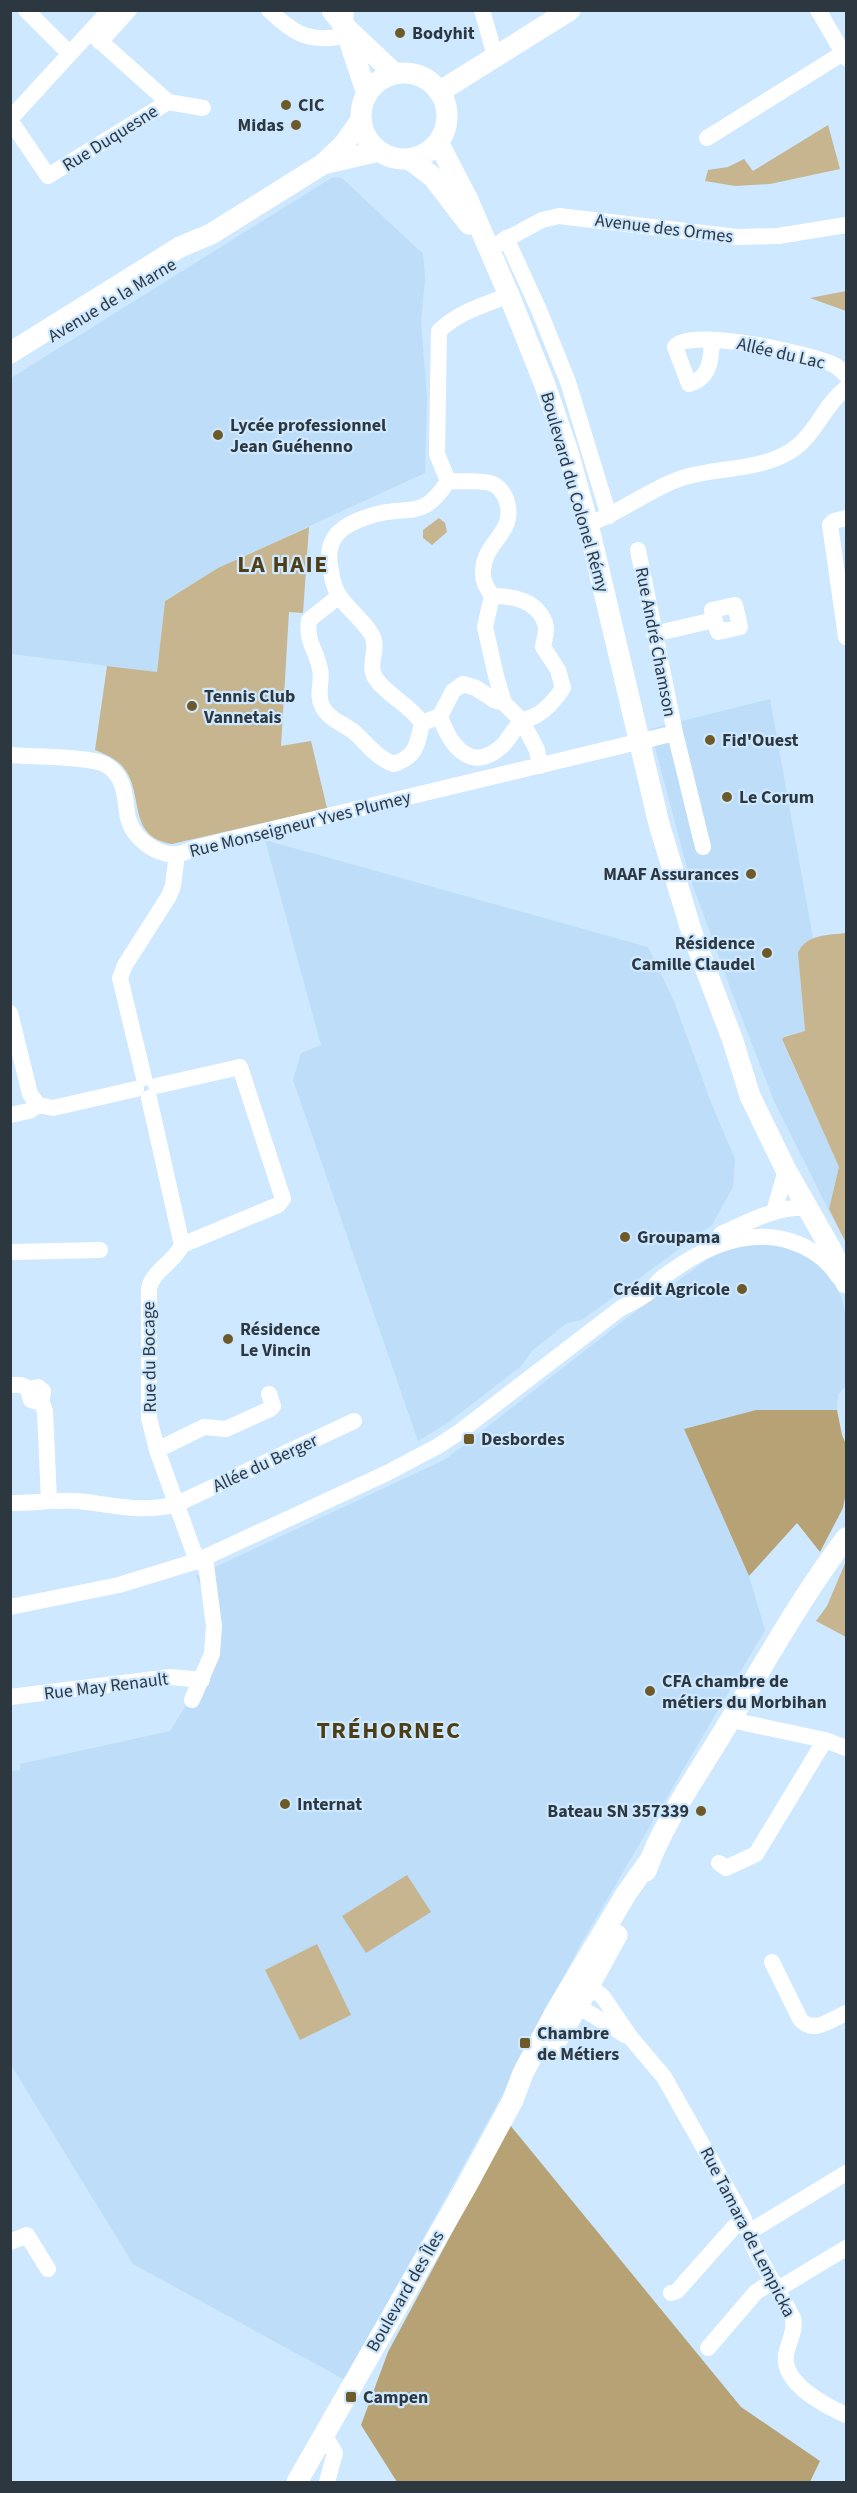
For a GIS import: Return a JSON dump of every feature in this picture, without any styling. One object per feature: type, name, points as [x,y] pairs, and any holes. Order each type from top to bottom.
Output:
[{"type":"main road","points":[[440,92],[570,10]]},
{"type":"main road","points":[[341,16],[395,74]]},
{"type":"main road","points":[[341,16],[367,94]]},
{"type":"main road","points":[[408,73],[420,76],[440,92],[447,117],[438,142],[430,150],[409,159],[394,158],[379,151],[370,142],[361,120],[362,106],[367,94],[375,85],[395,74],[408,73]]},
{"type":"main road","name":"Avenue de la Marne","points":[[10,363],[186,255],[211,234],[323,164],[344,144],[361,120]]},
{"type":"main road","name":"Boulevard du Colonel Rémy","points":[[438,142],[467,198],[497,244],[509,296],[545,385],[568,453],[588,524],[659,824],[692,933],[733,1041],[750,1096],[846,1283]]},
{"type":"main road","name":"Avenue de la Marne","points":[[323,164],[379,151]]},
{"type":"main road","name":"Boulevard du Colonel Rémy","points":[[409,159],[433,177],[497,244]]},
{"type":"main road","name":"Avenue de la Marne","points":[[10,353],[180,247],[211,234]]},
{"type":"main road","name":"Boulevard du Colonel Rémy","points":[[733,1041],[846,1259]]},
{"type":"main road","name":"Boulevard du Colonel Rémy","points":[[807,1208],[816,1212],[830,1228]]},
{"type":"main road","name":"Boulevard des Îles","points":[[832,1556],[846,1523]]},
{"type":"main road","name":"Boulevard des Îles","points":[[297,2482],[467,2185],[513,2100],[524,2073],[578,1990],[626,1894],[650,1860],[681,1803],[780,1638],[846,1538]]},
{"type":"street","points":[[26,10],[70,54]]},
{"type":"street","points":[[95,37],[110,10]]},
{"type":"street","points":[[95,37],[129,10]]},
{"type":"street","points":[[269,10],[282,23],[301,35],[317,39],[337,37],[341,16]]},
{"type":"street","points":[[482,10],[495,56]]},
{"type":"street","points":[[707,138],[845,56],[818,10]]},
{"type":"street","points":[[95,37],[168,102],[203,108]]},
{"type":"street","name":"Rue Duquesne","points":[[95,37],[70,54],[10,120],[48,176],[168,102]]},
{"type":"street","name":"Avenue des Ormes","points":[[497,244],[542,220],[560,216],[746,237],[794,234],[846,225]]},
{"type":"street","points":[[497,244],[539,310],[568,382],[609,516]]},
{"type":"street","points":[[448,481],[437,454],[439,332],[448,322],[487,303],[509,296]]},
{"type":"street","name":"Allée du Lac","points":[[712,340],[751,344],[808,357],[835,366],[846,375]]},
{"type":"street","points":[[588,524],[609,516],[678,479],[762,462],[790,452],[807,437],[836,397],[846,388]]},
{"type":"street","points":[[422,723],[407,707],[384,689],[374,675],[371,667],[375,650],[373,636],[339,596],[328,559],[330,544],[340,530],[371,515],[418,509],[431,504],[448,481]]},
{"type":"street","points":[[448,481],[489,482],[498,486],[509,507],[509,520],[505,530],[488,554],[482,568],[483,579],[492,596],[485,627],[504,703]]},
{"type":"street","points":[[846,518],[834,521],[830,525],[846,637]]},
{"type":"street","name":"Rue André Chamson","points":[[638,550],[675,733]]},
{"type":"street","points":[[339,596],[321,608],[309,620],[307,634],[321,670],[318,690],[322,705],[332,718],[353,731],[376,756],[394,764],[407,759],[416,748],[422,723]]},
{"type":"street","points":[[440,716],[455,746],[466,755],[477,759],[486,758],[503,745],[522,721],[549,706],[563,688],[558,670],[543,647],[546,633],[545,622],[536,610],[526,601],[507,596],[492,596]]},
{"type":"street","points":[[654,634],[714,620]]},
{"type":"street","points":[[422,723],[440,716],[453,690],[463,684],[476,688],[504,703],[522,721],[537,750],[540,766]]},
{"type":"street","points":[[638,742],[675,733],[703,847]]},
{"type":"street","name":"Rue Monseigneur Yves Plumey","points":[[10,755],[92,761],[105,765],[116,774],[123,786],[128,818],[140,840],[154,849],[177,854],[638,742]]},
{"type":"street","points":[[177,854],[169,896],[125,965],[120,978],[182,1245]]},
{"type":"street","points":[[10,1013],[30,1094],[38,1105]]},
{"type":"street","name":"Rue du Bocage","points":[[10,1115],[28,1111],[38,1105],[53,1108],[240,1067],[283,1198],[278,1205],[182,1245],[154,1276],[148,1300],[148,1404],[157,1450],[201,1559],[214,1626],[212,1654],[192,1700]]},
{"type":"street","points":[[774,1212],[786,1170]]},
{"type":"street","points":[[10,1607],[119,1585],[201,1559],[387,1473],[438,1446],[621,1308],[641,1285],[658,1281],[710,1239],[774,1212],[792,1207],[807,1208]]},
{"type":"street","points":[[680,1265],[728,1241],[761,1236],[779,1238],[797,1243],[820,1256],[834,1270],[846,1290]]},
{"type":"street","points":[[10,1252],[100,1250]]},
{"type":"street","points":[[10,1385],[21,1385],[35,1395],[45,1411],[49,1501]]},
{"type":"street","points":[[157,1450],[204,1427],[226,1429],[270,1409],[273,1406],[269,1394]]},
{"type":"street","name":"Allée du Berger","points":[[10,1503],[75,1501],[145,1510],[177,1504],[354,1421]]},
{"type":"street","name":"Rue May Renault","points":[[10,1697],[171,1677],[202,1680]]},
{"type":"street","points":[[731,1720],[825,1740],[846,1748]]},
{"type":"street","points":[[719,1863],[726,1868],[756,1854],[825,1740]]},
{"type":"street","points":[[772,1962],[800,2019],[806,2026],[816,2027],[846,2013]]},
{"type":"street","name":"Rue Tamara de Lempicka","points":[[578,1990],[631,2038]]},
{"type":"street","name":"Rue Tamara de Lempicka","points":[[578,1990],[603,1997],[631,2038],[664,2077],[747,2226],[754,2248],[794,2323],[794,2331],[786,2353],[789,2376],[794,2382],[846,2415]]},
{"type":"street","points":[[671,2293],[677,2291],[733,2228],[747,2226],[846,2173]]},
{"type":"street","points":[[10,2242],[27,2235],[48,2269]]},
{"type":"street","points":[[708,2348],[756,2292],[775,2285],[846,2248]]},
{"type":"street","points":[[324,2434],[329,2439],[335,2453],[327,2482]]},
{"type":"shaded area","points":[[828,125],[840,169],[770,184],[735,186],[705,181],[708,170],[728,167],[744,159],[753,171]]},
{"type":"shaded area","name":"Lycée professionnel Jean Guéhenno","points":[[333,177],[342,178],[423,254],[425,278],[421,322],[427,398],[425,473],[218,568],[165,600],[157,672],[11,654],[11,378]]},
{"type":"shaded area","points":[[846,291],[846,311],[810,298]]},
{"type":"shaded area","points":[[439,518],[445,523],[447,532],[432,545],[423,538],[423,530]]},
{"type":"shaded area","name":"Tennis Club Vannetais","points":[[309,527],[303,613],[289,612],[281,746],[311,741],[327,808],[172,844],[158,840],[148,833],[142,823],[130,777],[123,767],[95,750],[107,666],[157,672],[165,601],[218,568]]},
{"type":"shaded area","points":[[770,699],[813,938],[802,952],[800,977],[805,1031],[784,1036],[782,1040],[839,1167],[829,1209],[838,1229],[774,1101],[731,990],[689,875],[650,729]]},
{"type":"shaded area","points":[[265,840],[648,947],[674,1001],[712,1105],[735,1159],[733,1187],[712,1225],[582,1320],[567,1323],[533,1350],[520,1367],[449,1422],[418,1441],[293,1080],[301,1053],[321,1045]]},
{"type":"shaded area","points":[[846,933],[846,1243],[829,1209],[839,1167],[782,1039],[805,1031],[798,953],[806,942],[812,939]]},
{"type":"shaded area","points":[[754,1242],[796,1247],[825,1270],[842,1298],[846,1318],[846,1385],[838,1395],[837,1410],[756,1410],[684,1429],[749,1576],[765,1630],[582,1942],[495,2108],[345,2380],[133,2264],[11,2065],[11,1771],[20,1770],[20,1764],[170,1731],[188,1702],[204,1667],[206,1630],[204,1594],[196,1576],[446,1459],[628,1317],[719,1251]]},
{"type":"shaded area","points":[[756,1410],[837,1410],[846,1444],[846,1492],[843,1508],[820,1552],[797,1523],[749,1576],[684,1429]]},
{"type":"shaded area","points":[[846,1561],[846,1637],[816,1621],[827,1606]]},
{"type":"shaded area","points":[[407,1875],[431,1912],[366,1953],[342,1916]]},
{"type":"shaded area","points":[[317,1944],[351,2015],[300,2040],[265,1970]]},
{"type":"shaded area","points":[[510,2125],[741,2407],[820,2461],[810,2482],[397,2482],[361,2425],[388,2352]]},
{"type":"place","name":"Bodyhit","points":[[400,33]]},
{"type":"place","name":"CIC","points":[[286,105]]},
{"type":"place","name":"Midas","points":[[296,125]]},
{"type":"place","name":"Lycée professionnel Jean Guéhenno","points":[[218,435]]},
{"type":"place","name":"Tennis Club Vannetais","points":[[192,706]]},
{"type":"place","name":"Fid'Ouest","points":[[710,740]]},
{"type":"place","name":"Le Corum","points":[[727,797]]},
{"type":"place","name":"MAAF Assurances","points":[[751,874]]},
{"type":"place","name":"Résidence Camille Claudel","points":[[767,953]]},
{"type":"place","name":"Groupama","points":[[625,1237]]},
{"type":"place","name":"Crédit Agricole","points":[[742,1289]]},
{"type":"place","name":"Résidence Le Vincin","points":[[228,1339]]},
{"type":"place","name":"Desbordes","points":[[469,1439]]},
{"type":"place","name":"CFA chambre de métiers du Morbihan","points":[[650,1691]]},
{"type":"place","name":"Internat","points":[[285,1804]]},
{"type":"place","name":"Bateau SN 357339","points":[[701,1811]]},
{"type":"place","name":"Chambre de Métiers","points":[[525,2043]]},
{"type":"place","name":"Campen","points":[[351,2397]]},
{"type":"district","name":"LA HAIE","points":[[283,564]]},
{"type":"district","name":"TRÉHORNEC","points":[[389,1730]]}]
